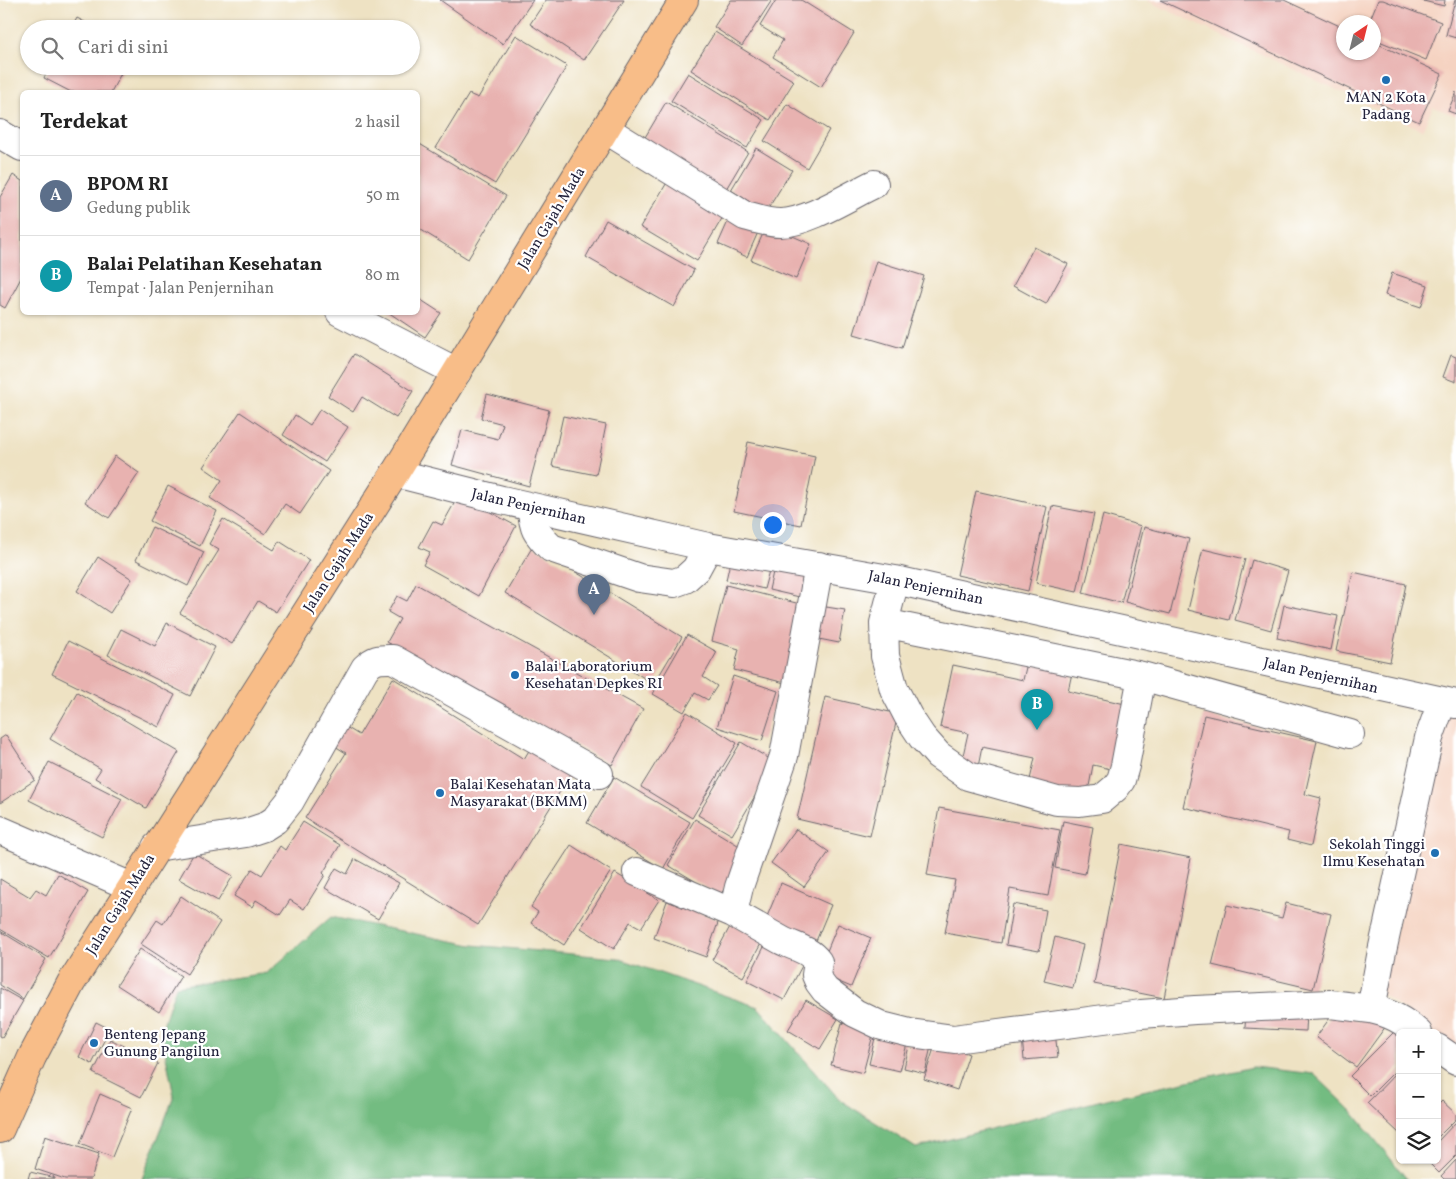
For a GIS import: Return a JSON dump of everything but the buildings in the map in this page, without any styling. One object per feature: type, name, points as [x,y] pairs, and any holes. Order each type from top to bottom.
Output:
[{"type":"main road","name":"Jalan Gajah Mada","points":[[0,1129],[32,1057],[71,983],[395,473],[684,0]]},
{"type":"street","points":[[605,129],[745,216],[763,220],[780,223],[802,220],[874,184]]},
{"type":"street","points":[[0,134],[20,146]]},
{"type":"street","points":[[346,315],[457,372]]},
{"type":"street","name":"Jalan Penjernihan","points":[[395,473],[531,507],[708,547],[895,580],[1449,703]]},
{"type":"street","points":[[531,507],[533,526],[552,548],[639,578],[674,583],[685,579],[696,569],[708,547]]},
{"type":"street","points":[[733,913],[739,887],[784,756],[819,566]]},
{"type":"street","points":[[895,580],[884,623],[885,656],[894,689],[922,737],[938,755],[968,776],[1057,801],[1080,802],[1102,799],[1121,780],[1142,676]]},
{"type":"street","points":[[884,623],[1142,676],[1350,734]]},
{"type":"street","points":[[156,847],[246,832],[264,827],[275,820],[290,801],[365,668],[371,662],[379,659],[393,659],[598,774]]},
{"type":"street","points":[[1371,1009],[1381,956],[1430,738],[1449,703]]},
{"type":"street","points":[[0,830],[132,887]]},
{"type":"street","points":[[637,872],[733,913],[785,942],[805,950],[814,956],[818,962],[816,975],[825,990],[855,1013],[882,1026],[910,1033],[954,1039],[1141,1014],[1256,1006],[1330,1004],[1386,1012],[1406,1022],[1414,1029]]},
{"type":"street","points":[[1441,1051],[1456,1061]]},
{"type":"shaded area","name":"MAN 2 Kota Padang","points":[[1146,0],[1456,0],[1456,116],[1433,107],[1422,130]]},
{"type":"shaded area","name":"Sekolah Tinggi Ilmu Kesehatan","points":[[1446,710],[1456,712],[1456,1049],[1441,1038],[1441,1029],[1429,1029],[1381,993]]},
{"type":"green space","points":[[331,917],[472,945],[617,958],[758,1007],[840,1100],[916,1148],[1110,1098],[1253,1067],[1314,1074],[1351,1110],[1407,1179],[142,1179],[174,1096],[161,1031],[176,986],[267,973]]},
{"type":"place","name":"MAN 2 Kota Padang","points":[[1386,80]]},
{"type":"place","name":"BPOM RI","points":[[594,615]]},
{"type":"place","name":"Balai Laboratorium Kesehatan Depkes RI","points":[[515,675]]},
{"type":"place","name":"Balai Pelatihan Kesehatan","points":[[1037,730]]},
{"type":"place","name":"Balai Kesehatan Mata Masyarakat (BKMM)","points":[[440,793]]},
{"type":"place","name":"Sekolah Tinggi Ilmu Kesehatan","points":[[1435,853]]},
{"type":"place","name":"Benteng Jepang Gunung Pangilun","points":[[94,1043]]}]
